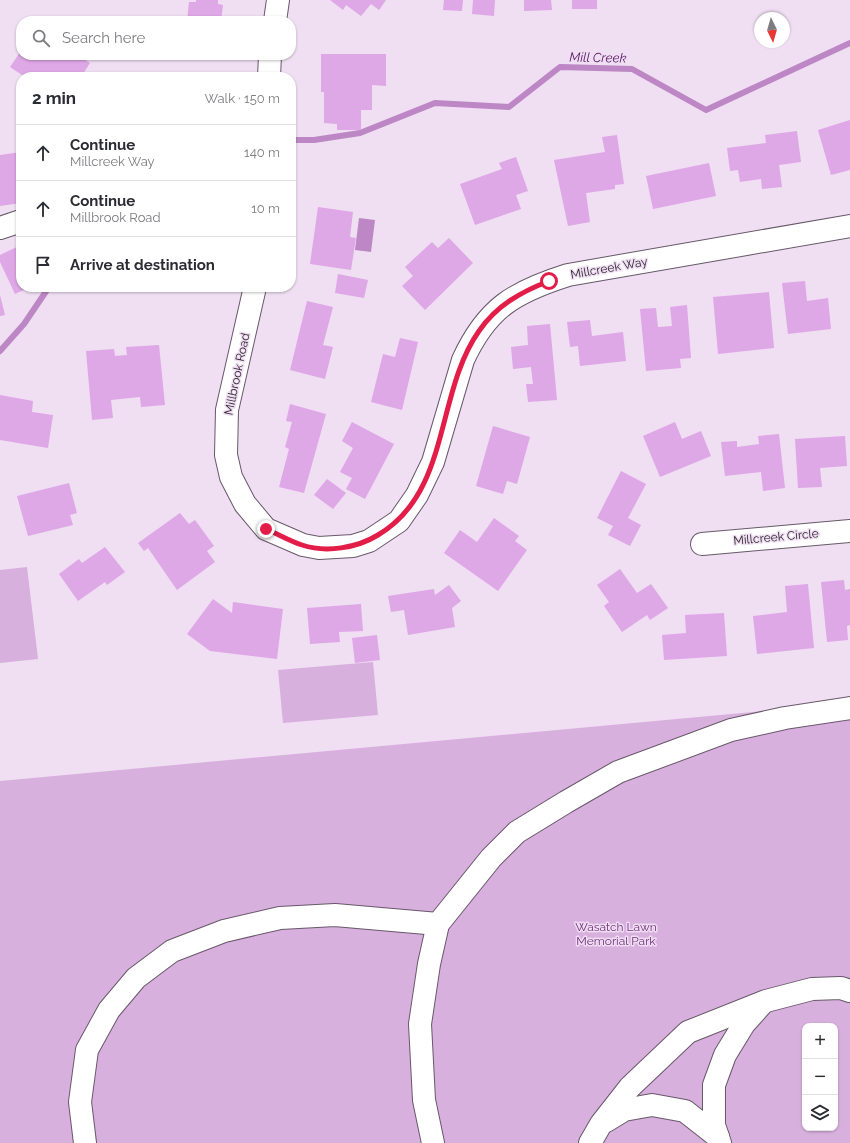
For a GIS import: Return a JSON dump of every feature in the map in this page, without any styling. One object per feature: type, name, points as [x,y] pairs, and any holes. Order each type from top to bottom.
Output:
[{"type":"street","points":[[276,16],[278,0]]},
{"type":"street","points":[[269,72],[270,60]]},
{"type":"street","points":[[0,228],[16,223]]},
{"type":"street","name":"Millcreek Way","points":[[303,545],[319,548],[353,546],[369,541],[399,521],[417,495],[433,462],[463,360],[470,346],[492,314],[518,294],[568,275],[850,226]]},
{"type":"street","name":"Millbrook Road","points":[[254,292],[227,410],[226,455],[231,477],[244,504],[266,529],[303,545]]},
{"type":"street","name":"Millcreek Circle","points":[[702,544],[850,531]]},
{"type":"street","points":[[433,1143],[424,1100],[420,1024],[429,964],[438,924],[490,858],[517,832],[618,772],[731,730],[785,718],[850,708]]},
{"type":"street","points":[[85,1143],[80,1102],[87,1050],[109,1010],[136,978],[172,951],[224,931],[280,918],[335,915],[438,924]]},
{"type":"street","points":[[590,1143],[601,1124],[630,1087],[688,1032],[766,1001],[812,989],[841,988],[850,991]]},
{"type":"street","points":[[719,1140],[714,1125],[714,1085],[725,1055],[744,1024],[766,1001]]},
{"type":"street","points":[[601,1124],[624,1110],[652,1105],[685,1111],[719,1140]]},
{"type":"green space","points":[[27,567],[38,659],[0,663],[0,570]]},
{"type":"green space","points":[[373,662],[378,715],[283,723],[278,670]]},
{"type":"green space","name":"Wasatch Lawn Memorial Park","points":[[850,703],[850,1143],[0,1143],[0,781]]},
{"type":"shaded area","points":[[359,218],[375,220],[371,252],[355,250]]},
{"type":"building","points":[[196,0],[218,0],[218,4],[223,5],[222,16],[188,16],[189,2],[196,2]]},
{"type":"building","points":[[330,0],[386,0],[379,10],[371,4],[361,16],[346,5],[343,10]]},
{"type":"building","points":[[444,0],[463,0],[462,11],[443,10]]},
{"type":"building","points":[[473,0],[495,0],[494,16],[472,14]]},
{"type":"building","points":[[524,0],[551,0],[552,10],[524,11]]},
{"type":"building","points":[[572,0],[597,0],[597,9],[572,9]]},
{"type":"building","points":[[321,54],[386,54],[386,86],[372,85],[372,110],[361,110],[361,130],[337,130],[337,124],[324,123],[324,92],[321,92]]},
{"type":"building","points":[[16,58],[16,60],[86,60],[90,63],[84,72],[18,72],[10,67]]},
{"type":"building","points":[[850,120],[850,170],[831,175],[818,130]]},
{"type":"building","points":[[797,131],[801,162],[779,165],[782,187],[762,189],[761,179],[740,182],[738,170],[730,171],[727,148],[766,143],[765,135]]},
{"type":"building","points":[[617,135],[624,184],[615,185],[615,189],[586,193],[590,222],[568,226],[554,160],[605,152],[602,137]]},
{"type":"building","points":[[16,153],[16,204],[0,206],[0,155]]},
{"type":"building","points":[[516,157],[528,191],[516,195],[521,209],[475,225],[460,184],[502,169],[499,163]]},
{"type":"building","points":[[709,163],[716,196],[653,209],[646,176]]},
{"type":"building","points":[[318,207],[353,212],[350,237],[356,238],[351,270],[310,264]]},
{"type":"building","points":[[449,238],[473,263],[425,310],[402,286],[413,276],[405,267],[432,242],[438,248]]},
{"type":"building","points":[[16,247],[16,292],[19,292],[15,294],[0,262],[0,255]]},
{"type":"building","points":[[338,274],[368,280],[364,298],[335,293]]},
{"type":"building","points":[[805,281],[807,301],[828,298],[831,329],[788,334],[782,283]]},
{"type":"building","points":[[769,292],[774,348],[718,354],[713,297]]},
{"type":"building","points":[[0,295],[5,315],[0,316]]},
{"type":"building","points":[[307,301],[333,307],[323,345],[333,347],[325,379],[290,370]]},
{"type":"building","points":[[687,305],[691,358],[680,359],[681,368],[646,371],[640,309],[656,308],[658,327],[672,326],[670,307]]},
{"type":"building","points":[[590,320],[592,336],[623,332],[626,361],[580,366],[578,346],[570,347],[567,322]]},
{"type":"building","points":[[550,324],[557,400],[528,402],[526,384],[533,384],[531,367],[513,369],[511,347],[528,345],[527,326]]},
{"type":"building","points":[[400,338],[418,342],[402,410],[371,402],[383,354],[395,357]]},
{"type":"building","points":[[159,345],[165,405],[141,407],[140,397],[111,400],[113,418],[92,420],[86,351],[114,349],[115,356],[127,355],[126,347]]},
{"type":"building","points":[[0,395],[33,401],[32,412],[53,415],[48,448],[0,440]]},
{"type":"building","points":[[290,404],[326,414],[304,493],[279,487],[289,449],[285,447],[292,422],[286,421]]},
{"type":"building","points":[[352,422],[394,444],[365,499],[346,489],[352,478],[340,472],[353,448],[342,441]]},
{"type":"building","points":[[675,422],[682,439],[701,431],[711,456],[660,477],[643,436]]},
{"type":"building","points":[[493,426],[530,437],[517,484],[507,481],[503,494],[476,486]]},
{"type":"building","points":[[779,434],[785,488],[763,491],[761,472],[725,476],[721,442],[737,441],[737,447],[759,444],[758,436]]},
{"type":"building","points":[[845,436],[847,466],[820,468],[822,487],[798,488],[795,439]]},
{"type":"building","points":[[621,471],[646,484],[628,518],[641,525],[630,546],[608,535],[613,526],[597,518]]},
{"type":"building","points":[[327,479],[346,493],[333,509],[314,495]]},
{"type":"building","points":[[69,483],[77,513],[70,515],[73,525],[28,536],[17,496]]},
{"type":"building","points":[[180,513],[189,524],[195,520],[214,546],[207,551],[215,562],[177,590],[148,548],[144,551],[138,543]]},
{"type":"building","points":[[494,518],[519,536],[515,541],[527,550],[498,591],[444,553],[460,530],[477,542]]},
{"type":"building","points":[[105,547],[125,572],[107,585],[105,582],[78,601],[59,574],[79,559],[82,563]]},
{"type":"building","points":[[620,569],[637,593],[651,584],[668,608],[650,620],[647,615],[622,632],[604,606],[609,602],[597,585]]},
{"type":"building","points":[[844,580],[845,590],[850,589],[850,625],[847,626],[848,640],[827,642],[821,582]]},
{"type":"building","points":[[808,584],[814,648],[757,654],[753,616],[787,612],[785,586]]},
{"type":"building","points":[[449,585],[461,601],[452,608],[455,627],[408,635],[404,610],[391,612],[388,596],[434,589],[435,595]]},
{"type":"building","points":[[213,599],[232,613],[233,602],[283,609],[277,659],[210,651],[187,634]]},
{"type":"building","points":[[361,604],[363,631],[339,632],[340,642],[310,644],[307,608]]},
{"type":"building","points":[[724,613],[727,656],[664,660],[662,635],[686,633],[685,615]]},
{"type":"building","points":[[377,635],[380,660],[355,663],[352,638]]},
{"type":"waterway","name":"Mill Creek","points":[[296,140],[314,140],[360,133],[435,103],[509,107],[560,67],[632,69],[706,110],[850,43]]},
{"type":"waterway","name":"Mill Creek","points":[[0,351],[24,324],[46,292]]},
{"type":"route","points":[[266,529],[303,545],[319,548],[335,548],[353,546],[369,541],[399,521],[409,509],[433,462],[463,360],[479,331],[492,314],[505,303],[518,294],[549,281]]}]
